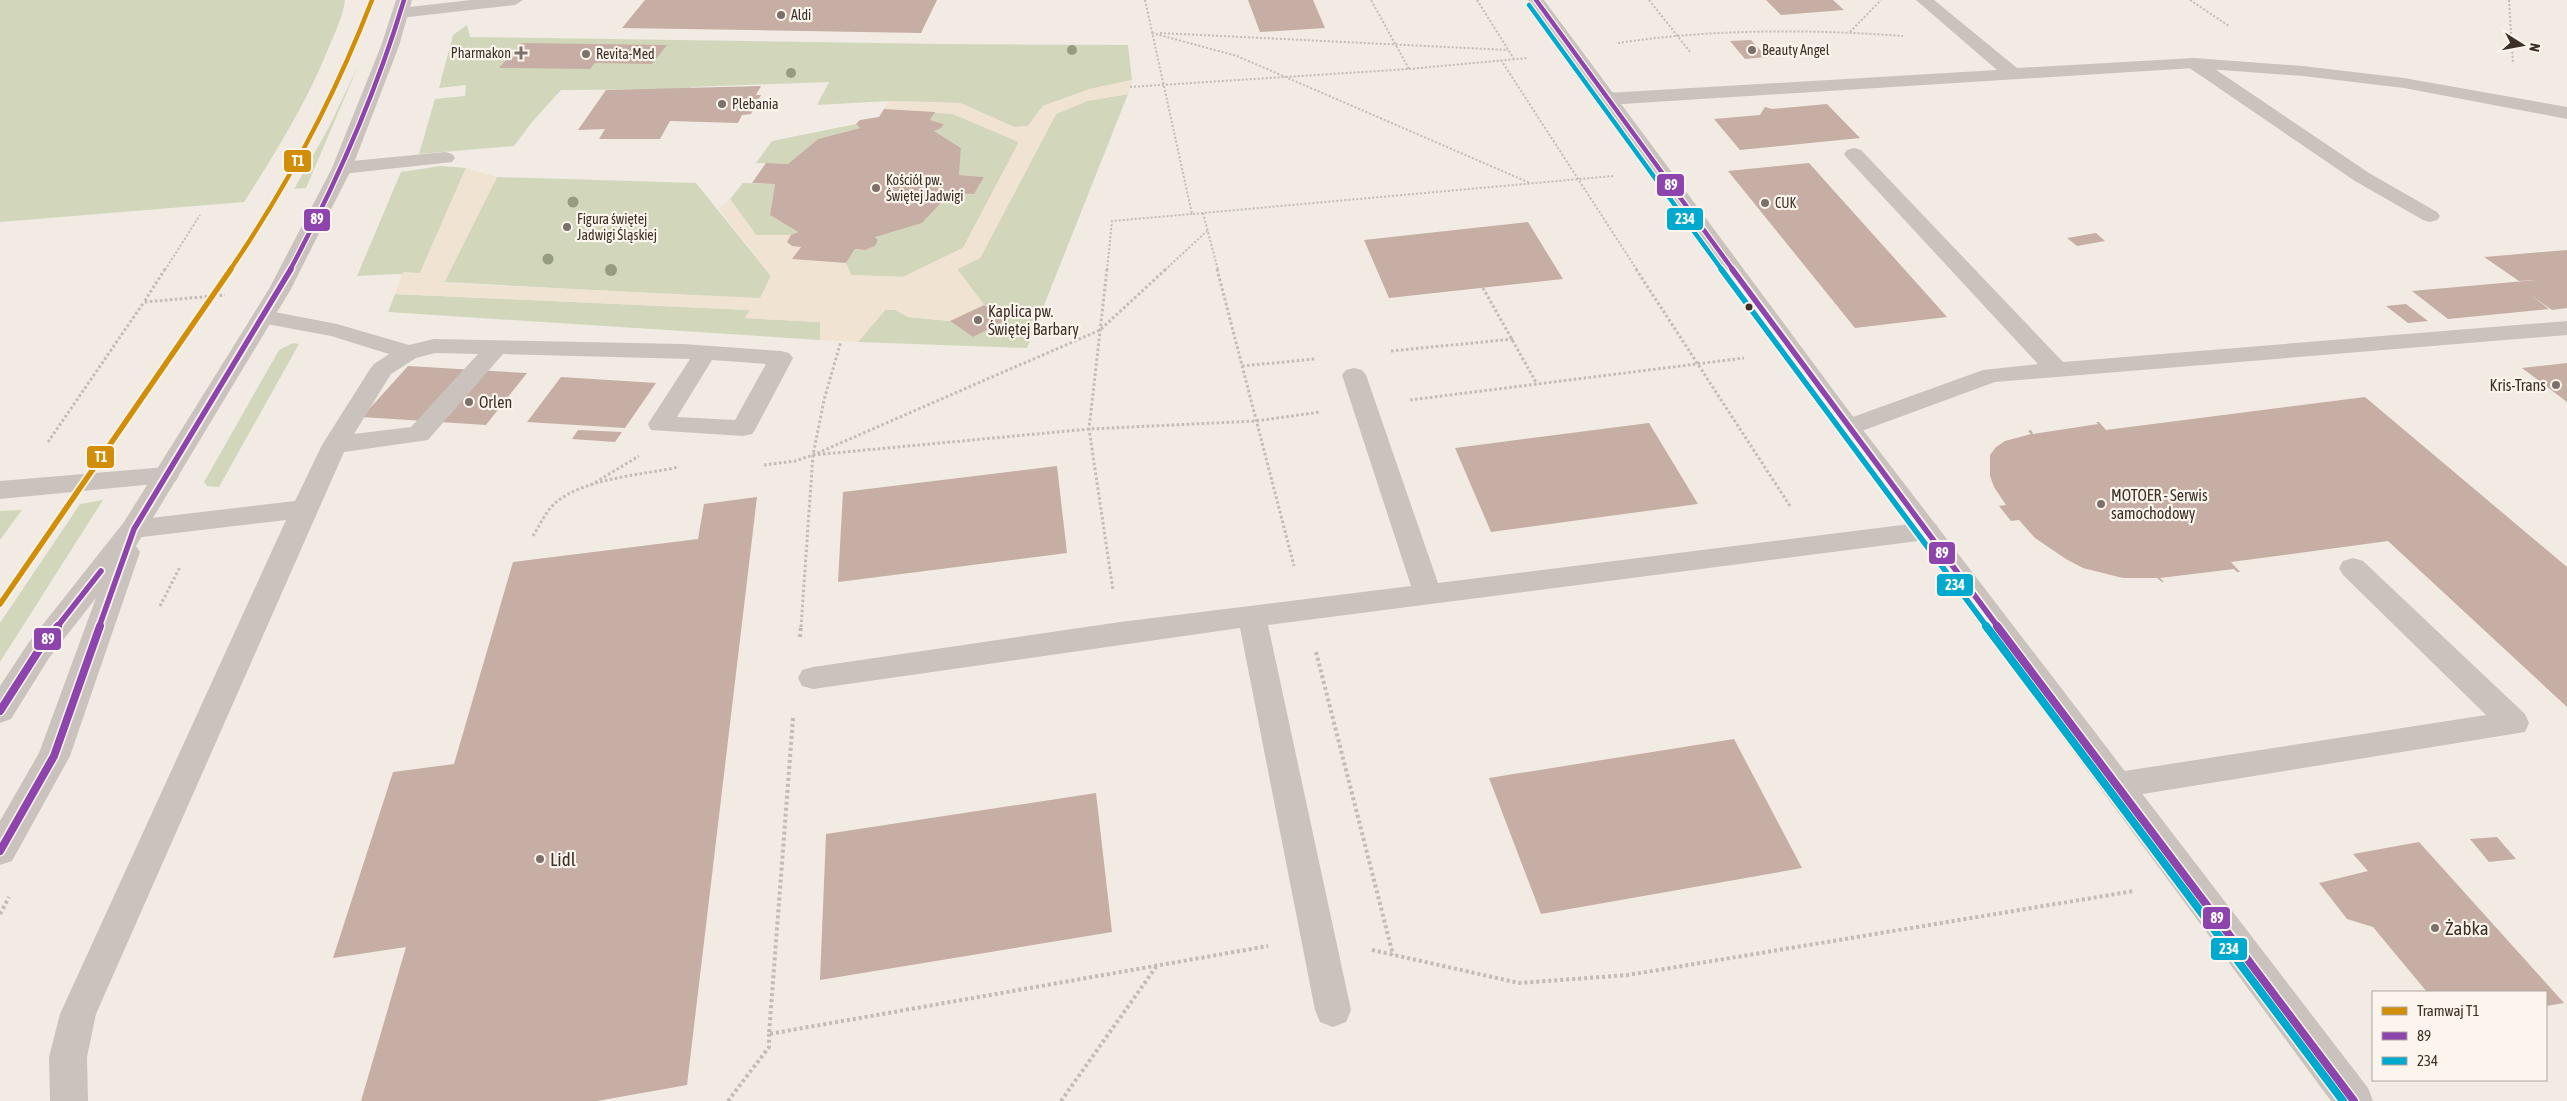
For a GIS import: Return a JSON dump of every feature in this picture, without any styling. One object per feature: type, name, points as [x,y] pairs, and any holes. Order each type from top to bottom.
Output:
[{"type":"street","points":[[0,711],[40,650],[134,529],[264,317],[342,168],[402,7],[515,0]]},
{"type":"street","points":[[1536,0],[1848,428],[2354,1101]]},
{"type":"street","points":[[1924,0],[2012,73]]},
{"type":"street","points":[[1607,99],[2194,63],[2303,71],[2395,82],[2516,102],[2567,113]]},
{"type":"street","points":[[2194,63],[2362,177],[2430,216]]},
{"type":"street","points":[[1854,154],[2057,370]]},
{"type":"street","points":[[342,168],[445,158]]},
{"type":"street","points":[[264,317],[295,321],[373,340],[408,353]]},
{"type":"street","points":[[1848,428],[1991,375],[2567,328]]},
{"type":"street","points":[[68,1101],[68,1057],[78,1014],[304,509],[336,445],[382,369],[408,353],[434,346],[498,346],[706,353],[781,358],[742,428],[660,424]]},
{"type":"street","points":[[336,445],[419,434],[498,346]]},
{"type":"street","points":[[660,424],[706,353]]},
{"type":"street","points":[[1354,375],[1428,594]]},
{"type":"street","points":[[8,489],[166,476]]},
{"type":"street","points":[[134,529],[304,509]]},
{"type":"street","points":[[0,851],[54,756],[134,529]]},
{"type":"street","points":[[813,678],[1120,633],[1926,531]]},
{"type":"street","points":[[2118,785],[2514,723],[2353,568]]},
{"type":"street","points":[[1252,616],[1333,1010]]},
{"type":"path","points":[[1145,0],[1192,214]]},
{"type":"path","points":[[1371,0],[1409,69]]},
{"type":"path","points":[[1130,88],[1409,69],[1514,59],[1477,0]]},
{"type":"path","points":[[1649,0],[1720,92]]},
{"type":"path","points":[[1850,32],[1881,0]]},
{"type":"path","points":[[2508,0],[2516,102]]},
{"type":"path","points":[[1152,33],[1508,50]]},
{"type":"path","points":[[1152,33],[1237,56],[1530,183]]},
{"type":"path","points":[[1500,60],[1815,545]]},
{"type":"path","points":[[1120,633],[1089,429],[1112,221],[1616,176]]},
{"type":"path","points":[[8,489],[144,302],[200,215]]},
{"type":"path","points":[[757,466],[795,461],[813,455],[1100,330],[1207,231]]},
{"type":"path","points":[[1483,288],[1538,384]]},
{"type":"path","points":[[144,302],[225,294]]},
{"type":"path","points":[[799,642],[813,455],[824,400],[841,341]]},
{"type":"path","points":[[813,455],[1089,429],[1256,421],[1752,357]]},
{"type":"path","points":[[589,487],[639,456],[660,424]]},
{"type":"path","points":[[533,536],[556,503],[569,494],[589,487],[684,466]]},
{"type":"path","points":[[728,1101],[769,1047],[794,710]]},
{"type":"path","points":[[770,1034],[1317,937],[1519,983],[1628,975],[2139,890]]},
{"type":"path","points":[[1061,1101],[1156,967]]},
{"type":"green space","points":[[0,0],[345,0],[338,24],[301,107],[244,202],[0,222]]},
{"type":"green space","points":[[467,25],[470,37],[1128,45],[1132,80],[1090,89],[1043,106],[1028,126],[1014,127],[960,103],[889,101],[817,105],[829,82],[691,87],[690,89],[561,90],[532,122],[514,146],[419,154],[435,99],[465,96],[466,85],[439,88],[453,35]]},
{"type":"green space","points":[[359,64],[306,188],[294,189],[328,129]]},
{"type":"green space","points":[[1128,94],[1027,348],[858,342],[885,310],[895,310],[909,317],[950,321],[973,337],[1006,320],[984,305],[957,269],[980,258],[1056,114],[1087,101]]},
{"type":"green space","points":[[935,112],[953,114],[1019,142],[963,248],[903,277],[851,275],[846,263],[855,249],[865,250],[875,246],[878,240],[875,237],[950,193],[974,193],[984,177],[959,175],[961,148],[934,131],[944,124],[930,120]]},
{"type":"green space","points":[[856,124],[860,128],[818,139],[788,164],[756,163],[772,141]]},
{"type":"green space","points":[[441,166],[466,168],[420,273],[357,276],[401,172]]},
{"type":"green space","points":[[497,177],[696,183],[771,276],[760,299],[444,282]]},
{"type":"green space","points":[[743,183],[775,184],[770,215],[798,232],[791,235],[756,235],[730,199]]},
{"type":"green space","points":[[395,294],[750,310],[745,318],[820,322],[820,340],[388,312]]},
{"type":"green space","points":[[293,343],[299,344],[219,487],[207,486],[204,482],[279,350]]},
{"type":"green space","points":[[103,500],[0,662],[0,623],[80,504]]},
{"type":"green space","points":[[22,510],[0,540],[0,511]]},
{"type":"shaded area","points":[[1132,80],[1128,94],[1087,101],[1056,114],[980,258],[957,269],[984,305],[950,321],[909,317],[895,310],[885,310],[858,342],[820,340],[820,322],[745,318],[750,310],[395,294],[403,272],[420,273],[466,168],[497,177],[444,283],[760,298],[771,276],[719,209],[730,199],[756,235],[791,235],[787,242],[792,246],[801,247],[792,259],[846,263],[851,275],[903,277],[963,248],[1019,142],[953,114],[884,109],[889,101],[960,103],[1014,127],[1028,126],[1043,106],[1090,89]]},
{"type":"building","name":"Aldi","points":[[645,0],[937,0],[921,33],[622,28]]},
{"type":"building","points":[[1248,0],[1313,0],[1325,28],[1260,32]]},
{"type":"building","points":[[1766,0],[1833,0],[1844,10],[1781,15]]},
{"type":"building","points":[[1751,40],[1761,51],[1770,50],[1776,56],[1745,59],[1730,41]]},
{"type":"building","name":"Revita-Med","points":[[522,43],[667,45],[652,64],[595,63],[590,69],[499,68]]},
{"type":"building","points":[[761,86],[756,95],[761,95],[751,114],[742,115],[738,123],[670,121],[660,139],[599,139],[605,129],[578,130],[606,90]]},
{"type":"building","points":[[1827,104],[1860,138],[1740,150],[1714,119],[1760,115],[1765,107],[1772,109]]},
{"type":"building","name":"Kościół pw. Świętej Jadwigi","points":[[884,109],[935,112],[930,120],[944,124],[941,128],[934,131],[961,148],[959,175],[984,177],[974,194],[950,193],[922,223],[875,237],[878,240],[875,246],[865,250],[855,249],[846,263],[792,259],[801,247],[792,246],[787,242],[791,235],[798,232],[770,215],[775,184],[752,183],[766,163],[788,164],[818,139],[860,128],[856,124],[860,120],[879,117]]},
{"type":"building","points":[[1809,163],[1947,317],[1855,328],[1728,171]]},
{"type":"building","points":[[1528,222],[1563,279],[1389,298],[1364,240]]},
{"type":"building","points":[[2096,233],[2105,241],[2077,246],[2067,238]]},
{"type":"building","points":[[2567,250],[2567,308],[2552,310],[2532,296],[2549,309],[2448,319],[2412,291],[2536,280],[2519,281],[2484,257]]},
{"type":"building","points":[[2406,304],[2428,321],[2408,323],[2386,306]]},
{"type":"building","name":"Kaplica pw. Świętej Barbary","points":[[984,305],[1006,320],[973,337],[950,321]]},
{"type":"building","name":"Kris-Trans","points":[[2567,363],[2567,402],[2522,368]]},
{"type":"building","points":[[408,366],[527,373],[486,425],[362,417]]},
{"type":"building","points":[[561,377],[656,383],[625,428],[527,422]]},
{"type":"building","points":[[2365,397],[2567,567],[2567,707],[2388,541],[2231,562],[2240,572],[2234,569],[2160,578],[2164,582],[2157,578],[2123,578],[2083,568],[2035,538],[2019,520],[2011,521],[1999,506],[2006,505],[1994,487],[1990,476],[1990,455],[1996,447],[2005,441],[2031,434],[2028,431],[2031,430],[2033,434],[2098,424],[2096,422],[2099,422],[2106,430]]},
{"type":"building","points":[[1649,423],[1698,504],[1491,532],[1455,448]]},
{"type":"building","points":[[578,430],[622,432],[615,442],[572,439]]},
{"type":"building","points":[[1057,466],[1067,553],[838,582],[843,492]]},
{"type":"building","name":"Lidl","points":[[757,497],[687,1085],[597,1101],[361,1101],[406,947],[333,958],[393,772],[454,764],[513,562],[698,539],[704,504]]},
{"type":"building","points":[[1734,739],[1802,868],[1541,914],[1489,778]]},
{"type":"building","points":[[1096,793],[1112,932],[820,980],[826,834]]},
{"type":"building","points":[[2497,837],[2516,859],[2489,862],[2470,839]]},
{"type":"building","points":[[2419,842],[2564,1003],[2547,1006],[2547,991],[2426,991],[2373,927],[2347,919],[2319,883],[2368,871],[2353,854]]},
{"type":"tram line","name":"T1","points":[[0,604],[261,223],[311,138],[333,94],[354,48],[372,0]]},
{"type":"transit line","name":"89","points":[[0,851],[54,756],[134,529],[280,289],[325,205],[390,46],[404,0]]},
{"type":"transit line","name":"89","points":[[1536,0],[1848,428],[2354,1101]]},
{"type":"transit line","name":"234","points":[[1529,5],[1841,433],[2343,1101]]},
{"type":"transit line","name":"89","points":[[0,711],[39,650],[101,571]]},
{"type":"place","name":"Aldi","points":[[781,15]]},
{"type":"place","name":"Beauty Angel","points":[[1752,50]]},
{"type":"place","name":"Pharmakon","points":[[521,53]]},
{"type":"place","name":"Revita-Med","points":[[586,54]]},
{"type":"place","name":"Plebania","points":[[722,104]]},
{"type":"place","name":"Kościół pw. Świętej Jadwigi","points":[[876,188]]},
{"type":"place","name":"CUK","points":[[1765,203]]},
{"type":"place","name":"Figura świętej Jadwigi Śląskiej","points":[[567,227]]},
{"type":"place","name":"Kaplica pw. Świętej Barbary","points":[[978,320]]},
{"type":"place","name":"Kris-Trans","points":[[2556,385]]},
{"type":"place","name":"Orlen","points":[[469,402]]},
{"type":"place","name":"MOTOER - Serwis samochodowy","points":[[2101,504]]},
{"type":"place","name":"Lidl","points":[[540,859]]},
{"type":"place","name":"Żabka","points":[[2435,928]]}]
